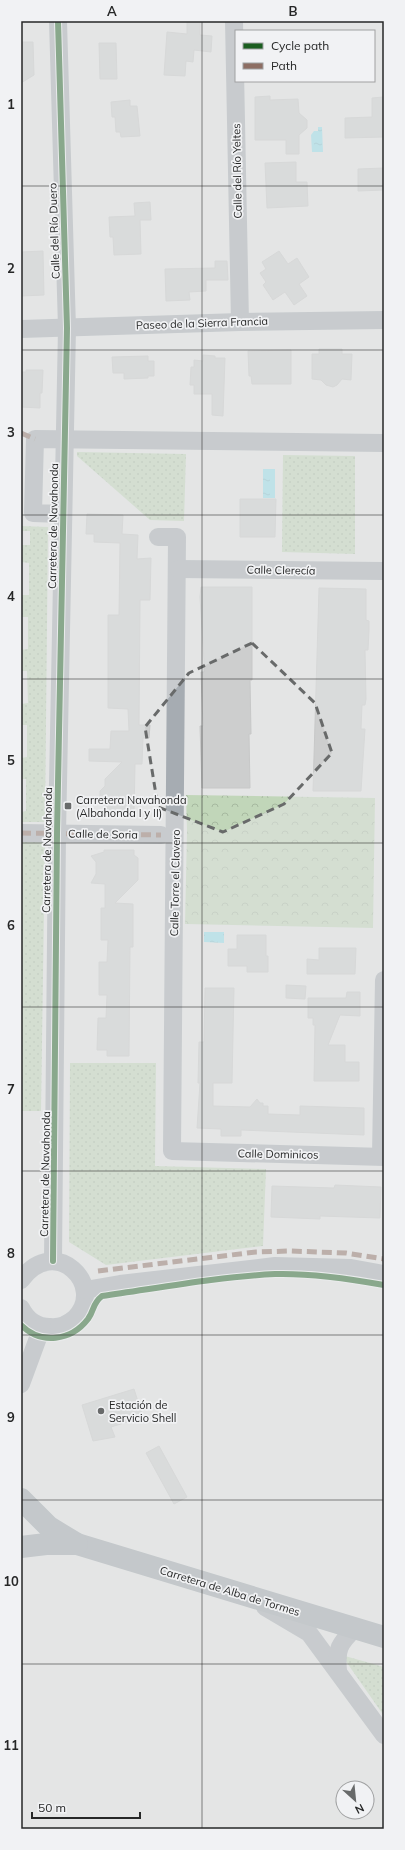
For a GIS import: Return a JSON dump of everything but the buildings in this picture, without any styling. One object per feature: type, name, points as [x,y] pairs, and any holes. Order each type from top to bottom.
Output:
[{"type":"main road","name":"Carretera de Alba de Tormes","points":[[21,1499],[48,1527],[77,1544],[241,1595],[384,1637]]},
{"type":"main road","name":"Carretera de Alba de Tormes","points":[[21,1547],[46,1544],[77,1544]]},
{"type":"street","name":"Calle del Río Duero","points":[[58,21],[67,328],[65,440]]},
{"type":"street","name":"Calle del Río Yeltes","points":[[234,21],[235,71]]},
{"type":"street","name":"Calle del Río Yeltes","points":[[235,82],[240,322]]},
{"type":"street","name":"Paseo de la Sierra Francia","points":[[21,329],[240,322],[384,320]]},
{"type":"street","points":[[63,514],[33,513],[35,439],[384,443]]},
{"type":"street","name":"Carretera de Navahonda","points":[[53,1261],[57,834],[65,440]]},
{"type":"street","name":"Calle Torre el Clavero","points":[[158,537],[177,537],[178,569],[172,1151]]},
{"type":"street","name":"Calle Clerecía","points":[[178,569],[384,571]]},
{"type":"street","name":"Calle de Soria","points":[[21,833],[161,835]]},
{"type":"street","points":[[383,1157],[384,980]]},
{"type":"street","name":"Calle Dominicos","points":[[172,1151],[383,1157]]},
{"type":"street","points":[[21,1280],[29,1269],[40,1263],[53,1261],[69,1266],[80,1277],[85,1290],[83,1306],[80,1313],[69,1323],[56,1328],[42,1327],[32,1322],[24,1314],[21,1308]]},
{"type":"street","points":[[85,1290],[128,1283],[275,1266],[351,1268],[384,1274]]},
{"type":"street","points":[[21,1384],[42,1327]]},
{"type":"street","points":[[241,1595],[284,1617],[309,1633],[384,1735]]},
{"type":"street","points":[[338,1671],[337,1654],[343,1640],[355,1628]]},
{"type":"highlighted area","points":[[252,643],[315,703],[332,753],[284,804],[223,832],[158,807],[145,727],[189,673]]},
{"type":"green space","points":[[77,452],[186,454],[184,521],[150,520],[77,456]]},
{"type":"green space","points":[[283,455],[355,456],[355,554],[282,552]]},
{"type":"green space","points":[[21,526],[48,527],[45,822],[21,822],[21,812],[26,811],[26,779],[21,779],[21,758],[27,757],[27,725],[21,725],[21,704],[28,703],[27,671],[21,671],[21,650],[28,649],[28,617],[21,617],[21,595],[29,595],[29,563],[21,562],[21,545],[30,545],[30,531],[21,531]]},
{"type":"green space","points":[[186,795],[375,798],[373,928],[185,924],[187,831]]},
{"type":"green space","points":[[21,841],[45,842],[41,1111],[21,1111]]},
{"type":"green space","points":[[70,1063],[156,1063],[155,1166],[266,1169],[263,1246],[106,1265],[69,1242]]},
{"type":"green space","points":[[345,1656],[384,1667],[384,1716],[345,1660]]},
{"type":"water","points":[[318,127],[322,127],[323,152],[312,152],[311,135],[314,131],[318,131]]},
{"type":"water","points":[[263,469],[275,469],[275,498],[263,498]]},
{"type":"water","points":[[204,932],[224,932],[224,943],[204,942]]},
{"type":"marked path","points":[[21,433],[35,439]]},
{"type":"marked path","points":[[21,833],[161,835]]},
{"type":"marked path","points":[[98,1271],[256,1252],[290,1251],[346,1253],[384,1259]]},
{"type":"cycle path","points":[[53,1261],[57,834],[67,328],[58,21]]},
{"type":"cycle path","points":[[21,1325],[38,1336],[56,1338],[65,1336],[81,1326],[88,1319],[95,1304],[102,1296],[253,1275],[316,1275],[384,1285]]},
{"type":"place","name":"Carretera Navahonda (Albahonda I y II)","points":[[68,806]]},
{"type":"place","name":"Estación de Servicio Shell","points":[[101,1411]]}]
